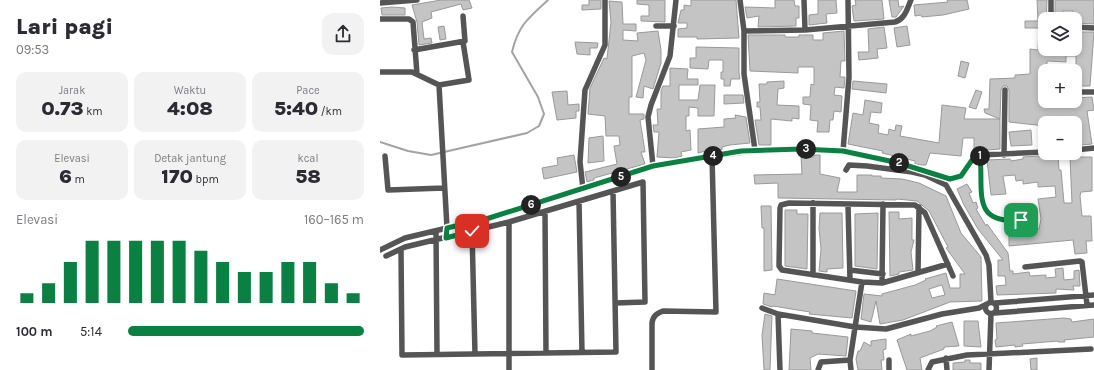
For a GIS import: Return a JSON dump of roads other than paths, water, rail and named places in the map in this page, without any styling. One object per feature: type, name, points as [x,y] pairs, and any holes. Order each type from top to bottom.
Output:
[{"type":"street","points":[[383,2],[415,0]]},
{"type":"street","points":[[583,190],[580,162],[585,90],[605,44],[605,0]]},
{"type":"street","points":[[653,166],[648,117],[651,105],[670,56],[676,0]]},
{"type":"street","points":[[740,0],[744,32],[744,74],[755,150]]},
{"type":"street","points":[[804,0],[805,30]]},
{"type":"street","points":[[843,151],[849,77],[850,26],[848,0]]},
{"type":"street","points":[[744,32],[805,30],[900,20],[911,0]]},
{"type":"street","points":[[1050,0],[1051,12]]},
{"type":"street","points":[[380,72],[408,72],[417,74],[428,82],[439,85],[470,80],[463,42],[465,40],[463,16]]},
{"type":"street","points":[[380,19],[411,20],[413,22],[417,74]]},
{"type":"street","points":[[656,26],[674,26]]},
{"type":"street","points":[[1082,27],[1094,28]]},
{"type":"street","points":[[414,50],[463,42]]},
{"type":"street","points":[[439,85],[442,164],[447,228],[446,238]]},
{"type":"street","points":[[1004,154],[1005,90]]},
{"type":"street","points":[[1082,92],[1094,92]]},
{"type":"street","points":[[1082,149],[1094,148]]},
{"type":"street","points":[[380,250],[398,241],[486,219],[583,190],[653,166],[712,156],[755,150],[801,149],[843,151],[899,163],[950,179],[958,178],[972,160],[980,155],[1038,152]]},
{"type":"street","points":[[385,156],[388,190],[444,188]]},
{"type":"street","points":[[652,370],[652,323],[657,314],[663,311],[716,312],[712,156]]},
{"type":"street","points":[[846,170],[849,165],[856,164],[890,168],[925,176],[946,185],[986,255],[989,265],[991,303],[997,309],[991,313]]},
{"type":"street","points":[[386,256],[401,250],[509,222],[643,182],[645,302],[615,303]]},
{"type":"street","points":[[401,250],[402,355],[616,352],[613,191]]},
{"type":"street","points":[[579,201],[582,352]]},
{"type":"street","points":[[948,264],[882,283],[862,282],[782,270],[779,266],[781,205],[789,203],[848,205],[910,204],[919,207],[925,213],[948,264],[953,276]]},
{"type":"street","points":[[813,203],[813,275]]},
{"type":"street","points":[[882,283],[883,204]]},
{"type":"street","points":[[848,205],[850,280]]},
{"type":"street","points":[[918,273],[919,207]]},
{"type":"street","points":[[544,212],[546,353]]},
{"type":"street","points":[[509,222],[509,370]]},
{"type":"street","points":[[436,231],[437,354]]},
{"type":"street","points":[[472,231],[474,354]]},
{"type":"street","points":[[1025,267],[1080,261],[1083,264],[1087,305]]},
{"type":"street","points":[[850,270],[883,274]]},
{"type":"street","points":[[851,370],[850,360],[862,282]]},
{"type":"street","points":[[762,308],[778,314],[855,327],[886,329],[942,314],[978,308],[991,303],[1094,295]]},
{"type":"street","points":[[989,370],[991,313],[986,308],[991,303]]},
{"type":"street","points":[[978,308],[991,313],[1094,305]]},
{"type":"street","points":[[778,314],[780,370]]},
{"type":"street","points":[[928,370],[932,362],[946,358],[989,354],[1091,349]]},
{"type":"street","points":[[946,358],[947,370]]},
{"type":"street","points":[[818,370],[821,362],[850,360]]},
{"type":"street","points":[[889,360],[889,370]]},
{"type":"lane","points":[[980,155],[981,199],[987,212],[996,220],[1006,222],[1031,220]]},
{"type":"waterway","points":[[380,142],[408,151],[431,155],[527,133],[539,126],[544,114],[538,97],[512,52],[517,35],[525,23],[548,0]]}]
